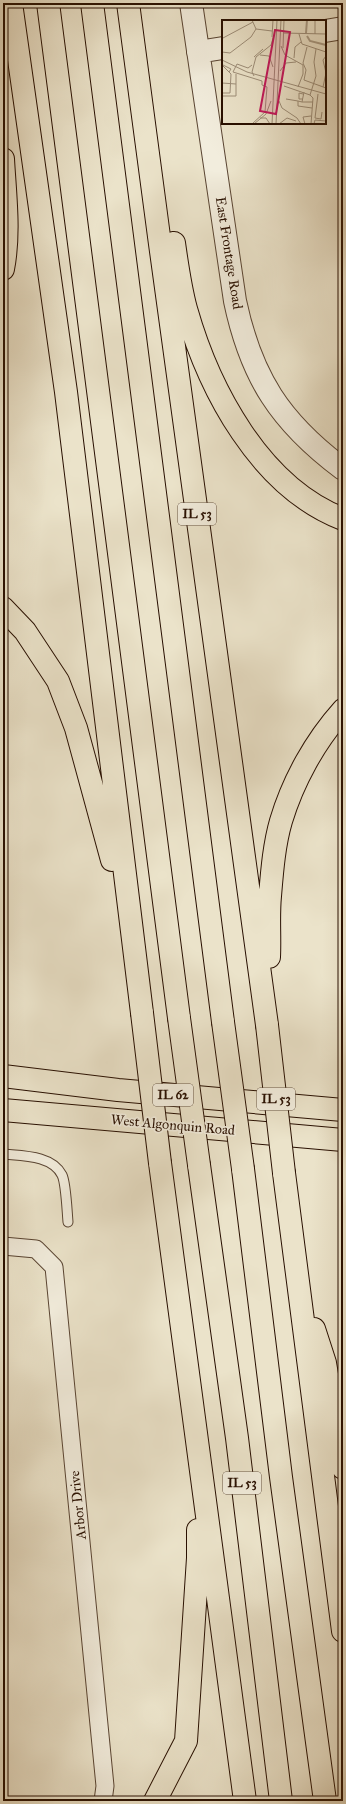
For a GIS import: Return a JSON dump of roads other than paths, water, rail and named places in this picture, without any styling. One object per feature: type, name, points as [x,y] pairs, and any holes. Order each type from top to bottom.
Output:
[{"type":"main road","name":"IL 53","points":[[11,3],[66,392],[160,1163],[245,1801]]},
{"type":"main road","name":"IL 53","points":[[48,3],[179,1018],[237,1438],[281,1801]]},
{"type":"main road","name":"IL 53","points":[[92,3],[222,1022],[243,1169],[281,1477],[325,1801]]},
{"type":"main road","name":"IL 53","points":[[128,3],[267,1024],[284,1173],[343,1630]]},
{"type":"main road","points":[[139,80],[167,204],[186,308],[219,396],[244,435],[276,473],[309,502],[343,519]]},
{"type":"main road","points":[[3,159],[6,208],[6,250],[3,269]]},
{"type":"main road","points":[[3,608],[25,631],[58,681],[76,728],[132,932]]},
{"type":"main road","points":[[267,1024],[270,897],[281,822],[291,793],[306,762],[343,710]]},
{"type":"main road","name":"West Algonquin Road","points":[[3,1076],[118,1090],[343,1110]]},
{"type":"main road","name":"West Algonquin Road","points":[[3,1110],[343,1140]]},
{"type":"main road","points":[[298,1282],[325,1363],[343,1468]]},
{"type":"main road","points":[[155,1801],[186,1741],[198,1558],[198,1451]]},
{"type":"street","name":"East Frontage Road","points":[[191,3],[235,301],[244,340],[258,373],[287,418],[303,436],[343,469]]},
{"type":"street","points":[[326,31],[343,28]]},
{"type":"street","points":[[198,52],[222,48]]},
{"type":"street","name":"Arbor Drive","points":[[3,1246],[36,1249],[54,1267],[105,1786],[103,1801]]},
{"type":"lane","points":[[3,1154],[32,1157],[53,1163],[63,1175],[68,1222]]}]
